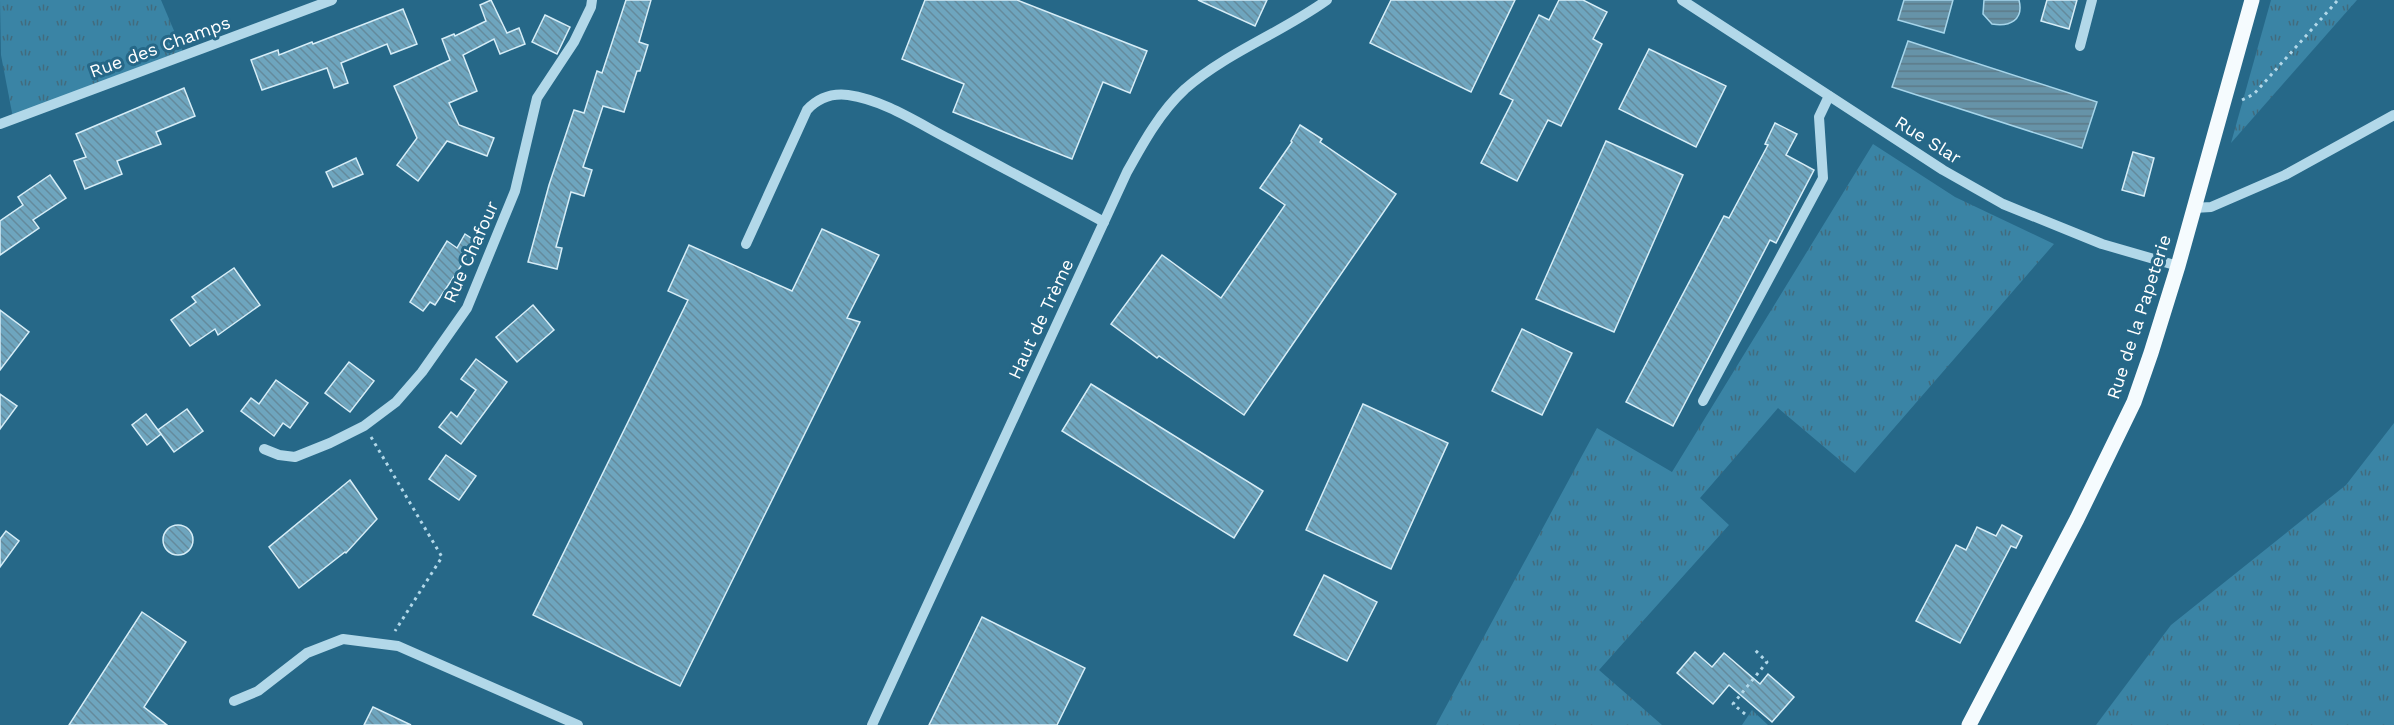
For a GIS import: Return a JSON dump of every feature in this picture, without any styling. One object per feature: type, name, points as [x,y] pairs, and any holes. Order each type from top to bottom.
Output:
[{"type":"main road","name":"Rue de la Papeterie","points":[[1969,725],[2130,411],[2178,266],[2252,0]]},
{"type":"street","name":"Rue des Champs","points":[[0,124],[332,0]]},
{"type":"street","name":"Rue Chafour","points":[[264,449],[279,455],[295,457],[364,426],[396,402],[422,372],[467,308],[515,191],[537,98],[574,42],[591,7],[592,0]]},
{"type":"street","name":"Haut de Trème","points":[[872,725],[1104,222],[1150,130],[1184,90],[1228,58],[1299,20],[1327,0]]},
{"type":"street","name":"Rue Slar","points":[[1682,0],[1942,170],[2003,204],[2102,244],[2178,266]]},
{"type":"street","points":[[2080,46],[2092,0]]},
{"type":"street","points":[[746,244],[807,110],[824,96],[846,94],[871,100],[911,119],[1104,222]]},
{"type":"street","points":[[1703,401],[1823,178],[1819,117],[1829,96]]},
{"type":"street","points":[[2194,208],[2211,207],[2285,175],[2394,115]]},
{"type":"street","points":[[234,701],[258,691],[307,652],[343,639],[398,646],[578,725]]},
{"type":"path","points":[[2225,102],[2241,100],[2254,94],[2338,0]]},
{"type":"path","points":[[364,426],[442,557],[385,644]]},
{"type":"path","points":[[1745,714],[1733,704],[1767,662],[1753,648]]},
{"type":"green space","points":[[0,0],[161,0],[183,52],[13,118],[1,55]]},
{"type":"green space","points":[[2271,0],[2357,0],[2231,143]]},
{"type":"green space","points":[[1873,144],[1955,197],[2054,244],[1855,473],[1778,408],[1700,498],[1729,525],[1599,670],[1662,725],[1436,725],[1597,428],[1672,472]]},
{"type":"green space","points":[[2394,423],[2394,725],[2096,725],[2171,625],[2346,485]]},
{"type":"green space","points":[[1752,710],[1768,725],[1742,725]]},
{"type":"shaded area","points":[[1904,0],[1953,0],[1944,33],[1898,20]]},
{"type":"shaded area","points":[[1984,0],[2019,0],[2019,13],[2010,23],[1992,24],[1983,14]]},
{"type":"shaded area","points":[[1908,41],[2097,102],[2082,148],[1892,87]]},
{"type":"building","points":[[491,0],[507,33],[519,28],[525,44],[500,54],[494,39],[463,55],[477,91],[449,103],[459,125],[494,138],[487,156],[447,141],[418,181],[397,165],[417,138],[394,86],[450,60],[442,39],[454,34],[455,36],[486,21],[480,5]]},
{"type":"building","points":[[626,0],[651,0],[639,42],[648,45],[640,71],[637,71],[624,112],[603,106],[583,167],[592,170],[584,196],[571,192],[556,247],[562,248],[557,269],[528,262],[549,185],[574,110],[584,113],[597,71],[602,73]]},
{"type":"building","points":[[925,0],[1017,0],[1147,51],[1130,93],[1103,82],[1072,159],[953,112],[964,84],[902,59]]},
{"type":"building","points":[[1198,0],[1267,0],[1255,26]]},
{"type":"building","points":[[1391,0],[1515,0],[1471,92],[1370,43]]},
{"type":"building","points":[[1559,0],[1583,0],[1607,12],[1593,39],[1602,44],[1561,126],[1548,120],[1517,181],[1481,163],[1513,100],[1500,94],[1539,15],[1549,20]]},
{"type":"building","points":[[2047,0],[2077,0],[2069,29],[2041,21]]},
{"type":"building","points":[[403,9],[417,44],[391,54],[387,44],[341,63],[348,83],[334,88],[327,68],[262,90],[251,60],[278,50],[279,55],[312,42],[313,44]]},
{"type":"building","points":[[545,15],[570,27],[557,54],[532,42]]},
{"type":"building","points":[[1649,49],[1726,86],[1696,147],[1619,109]]},
{"type":"building","points":[[184,88],[195,116],[156,132],[161,144],[117,161],[122,174],[85,189],[74,161],[86,157],[76,134]]},
{"type":"building","points":[[1775,123],[1797,134],[1786,155],[1814,170],[1776,243],[1770,240],[1673,426],[1626,402],[1724,216],[1729,218],[1768,145],[1765,144]]},
{"type":"building","points":[[1300,125],[1322,139],[1320,142],[1396,194],[1244,415],[1159,356],[1157,358],[1111,324],[1162,255],[1221,298],[1285,205],[1260,188],[1292,142]]},
{"type":"building","points":[[1606,141],[1683,175],[1614,332],[1536,299]]},
{"type":"building","points":[[2133,152],[2154,158],[2144,196],[2122,190]]},
{"type":"building","points":[[356,158],[363,174],[333,187],[326,172]]},
{"type":"building","points":[[50,175],[66,198],[33,220],[39,228],[0,255],[0,221],[23,205],[18,197]]},
{"type":"building","points":[[822,229],[879,255],[847,318],[860,322],[680,686],[533,615],[688,300],[668,291],[689,245],[792,291]]},
{"type":"building","points":[[465,234],[477,242],[435,305],[430,302],[423,311],[410,302],[447,241],[457,248]]},
{"type":"building","points":[[234,268],[260,305],[218,335],[215,329],[190,346],[171,320],[196,302],[192,297]]},
{"type":"building","points":[[533,305],[554,330],[517,362],[496,337]]},
{"type":"building","points":[[0,310],[29,332],[0,370]]},
{"type":"building","points":[[1522,329],[1572,353],[1542,415],[1492,391]]},
{"type":"building","points":[[476,359],[507,382],[461,444],[439,427],[451,412],[457,417],[476,390],[461,379]]},
{"type":"building","points":[[349,362],[374,381],[350,412],[325,393]]},
{"type":"building","points":[[276,380],[308,403],[290,428],[283,423],[274,436],[241,411],[251,398],[259,404]]},
{"type":"building","points":[[1091,384],[1263,491],[1234,538],[1062,431]]},
{"type":"building","points":[[0,394],[17,406],[0,429]]},
{"type":"building","points":[[1363,404],[1448,443],[1391,569],[1306,530]]},
{"type":"building","points":[[187,409],[203,431],[174,452],[158,430]]},
{"type":"building","points":[[146,414],[161,434],[147,445],[132,425]]},
{"type":"building","points":[[446,455],[476,476],[459,500],[429,479]]},
{"type":"building","points":[[350,480],[377,519],[346,553],[299,588],[269,547]]},
{"type":"building","points":[[178,525],[189,529],[193,540],[189,551],[178,555],[167,551],[163,540],[167,529]]},
{"type":"building","points":[[2002,525],[2022,536],[2016,548],[2011,546],[1960,643],[1916,621],[1956,545],[1966,550],[1977,527],[1996,536]]},
{"type":"building","points":[[6,531],[19,541],[0,567],[0,539]]},
{"type":"building","points":[[1324,575],[1377,602],[1347,661],[1294,635]]},
{"type":"building","points":[[142,612],[186,642],[144,707],[167,725],[69,725]]},
{"type":"building","points":[[982,617],[1085,668],[1057,725],[929,725]]},
{"type":"building","points":[[1695,652],[1712,667],[1724,653],[1760,684],[1768,674],[1794,697],[1772,722],[1729,685],[1713,704],[1677,673]]},
{"type":"building","points":[[373,707],[411,725],[364,725]]}]
